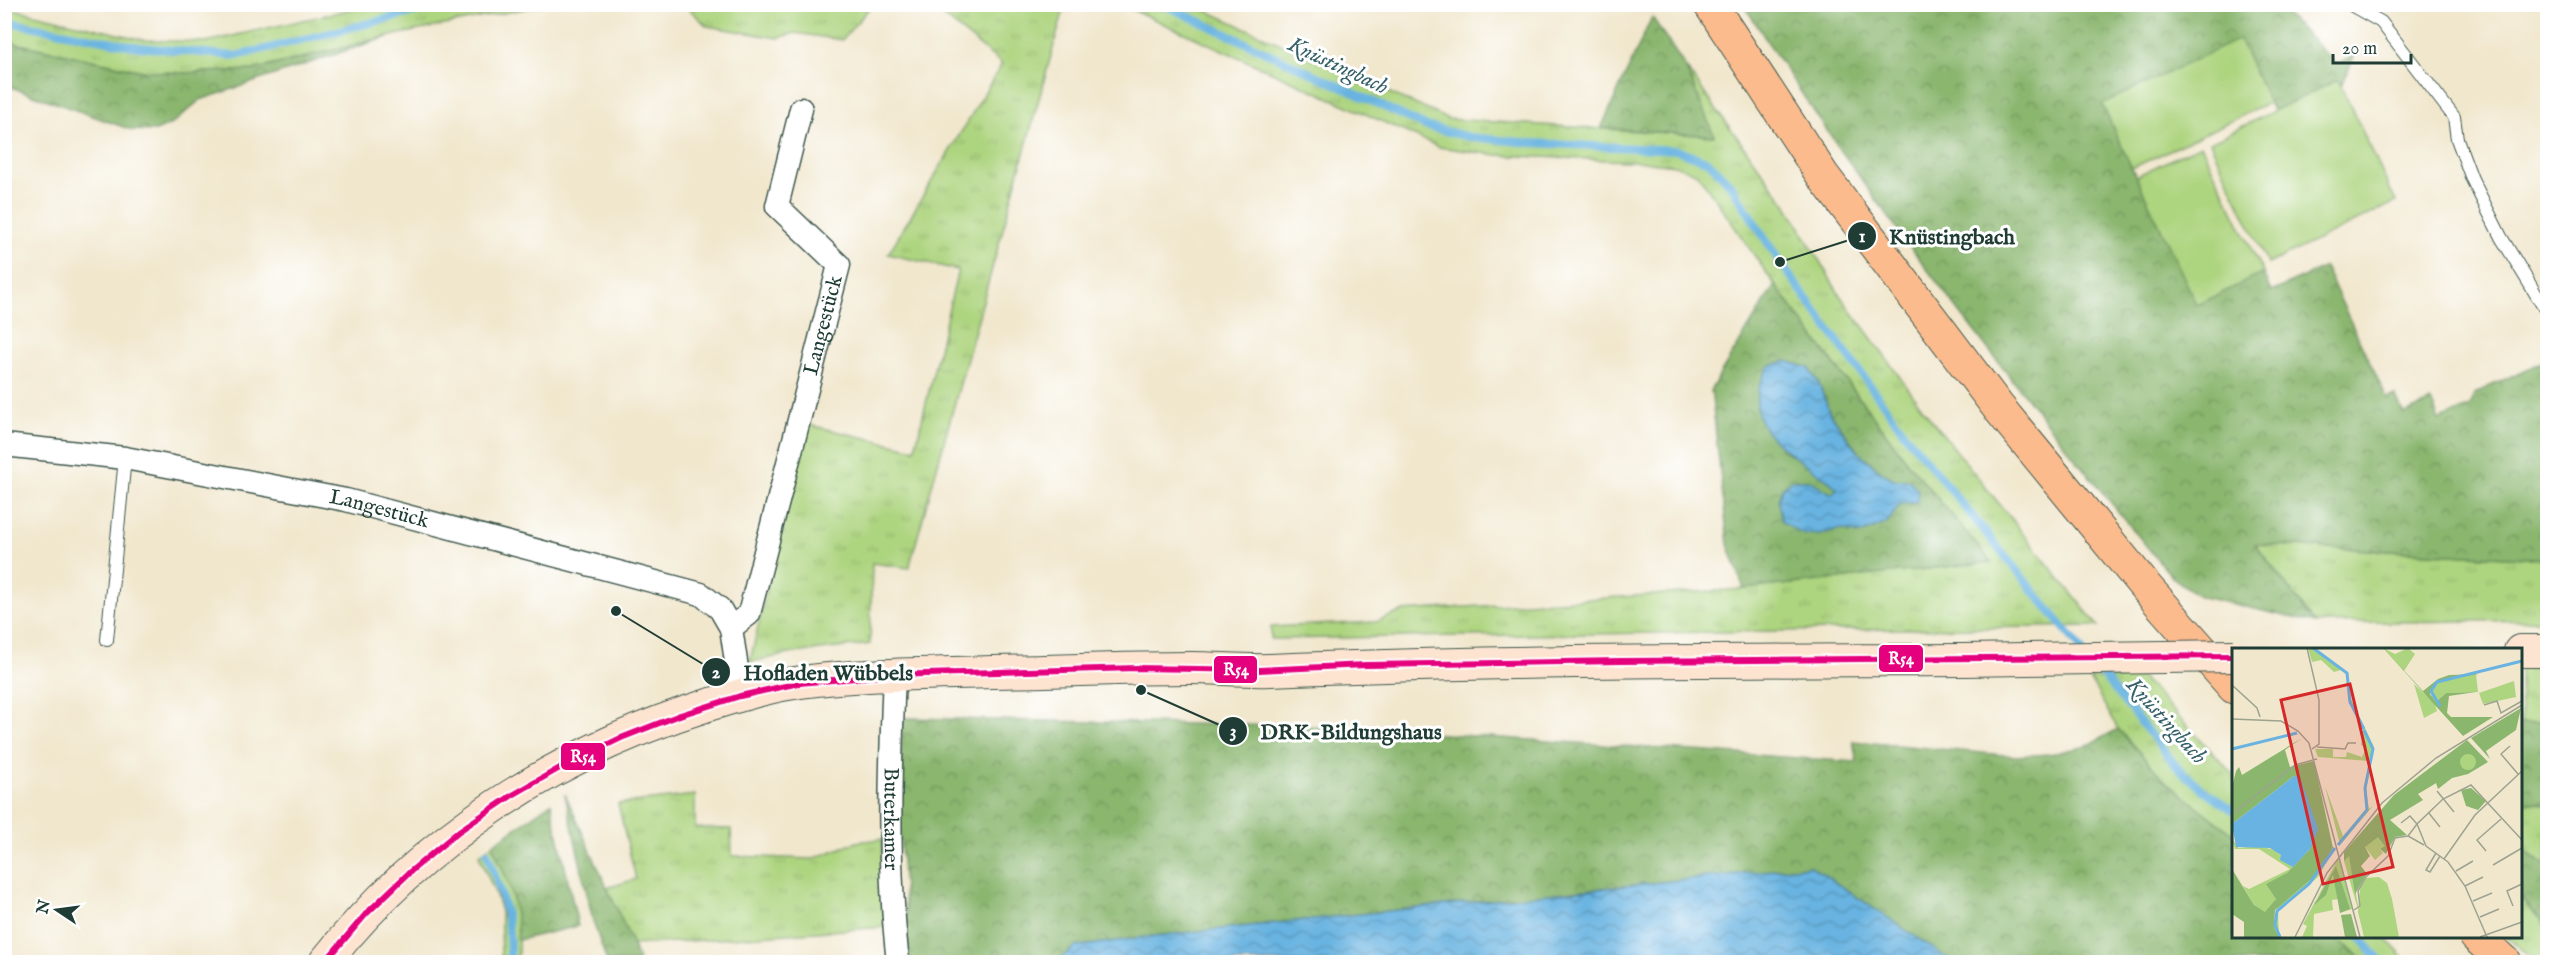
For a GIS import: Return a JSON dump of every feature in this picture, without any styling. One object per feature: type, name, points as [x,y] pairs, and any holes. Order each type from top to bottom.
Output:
[{"type":"main road","points":[[1710,4],[1823,176],[1998,407],[2144,585],[2232,685]]},
{"type":"main road","points":[[2522,651],[2547,651]]},
{"type":"main road","points":[[325,963],[356,924],[409,871],[462,828],[525,785],[595,748],[660,720],[741,695],[799,682],[894,675],[1193,668],[1265,670],[1326,666],[1607,661],[1964,660],[2232,656]]},
{"type":"main road","points":[[2477,937],[2505,963]]},
{"type":"street","name":"Langestück","points":[[731,628],[749,614],[839,265],[777,206],[801,109]]},
{"type":"street","name":"Langestück","points":[[4,445],[125,458],[346,500],[701,594],[720,609],[731,628],[741,695]]},
{"type":"street","name":"Buterkamer","points":[[894,675],[890,770],[893,920],[898,963]]},
{"type":"lane","points":[[2349,4],[2381,22],[2454,117],[2457,139],[2472,179],[2500,237],[2547,314]]},
{"type":"lane","points":[[107,639],[125,458]]},
{"type":"green space","points":[[370,5],[543,5],[390,36],[254,70],[185,73],[142,71],[5,41],[5,7],[144,40],[206,42]]},
{"type":"green space","points":[[685,5],[872,5],[842,40],[795,33],[778,38],[707,26]]},
{"type":"green space","points":[[930,5],[1065,5],[909,568],[872,563],[870,644],[794,653],[750,662],[804,424],[915,449],[958,270],[888,254],[1002,64]]},
{"type":"green space","points":[[1122,5],[1194,5],[1448,119],[1713,136],[1686,68],[1786,204],[1839,294],[1929,417],[2098,626],[1271,639],[1271,627],[1376,622],[1403,611],[1744,589],[1991,562],[1908,463],[1775,285],[1698,174],[1675,165],[1650,162],[1496,155],[1439,147]]},
{"type":"green space","points":[[1744,5],[2277,5],[2337,65],[2356,52],[2341,86],[2338,80],[2274,111],[2269,103],[2102,105],[2197,305],[2263,273],[2271,292],[2325,267],[2387,399],[2395,395],[2404,414],[2431,401],[2439,420],[2470,406],[2475,393],[2547,360],[2547,559],[2255,544],[2315,623],[2199,596],[2172,577],[1949,298],[1843,154]]},
{"type":"green space","points":[[1652,17],[1686,68],[1714,136],[1601,128]]},
{"type":"green space","points":[[390,36],[200,100],[173,123],[156,131],[132,130],[5,85],[5,41],[142,71],[185,73],[254,70]]},
{"type":"green space","points":[[2239,39],[2269,103],[2132,168],[2102,104]]},
{"type":"green space","points":[[2338,80],[2396,202],[2268,264],[2210,142]]},
{"type":"green space","points":[[2201,145],[2263,273],[2197,305],[2136,176]]},
{"type":"green space","points":[[1775,285],[1908,463],[1991,562],[1744,589],[1728,544],[1711,389]],"holes":[[[1786,361],[1809,368],[1819,384],[1830,413],[1856,449],[1881,472],[1895,480],[1909,480],[1900,504],[1887,523],[1861,534],[1839,529],[1820,535],[1809,480],[1832,494],[1838,488],[1811,466],[1781,449],[1769,366]]]},
{"type":"green space","points":[[2254,544],[2547,559],[2547,620],[2315,623]]},
{"type":"green space","points":[[2547,665],[2547,722],[2522,723],[2522,666]]},
{"type":"green space","points":[[2141,677],[2232,773],[2232,833],[2166,782],[2118,729],[2090,679]]},
{"type":"green space","points":[[903,718],[1342,727],[1857,762],[1853,741],[2015,756],[2051,754],[2087,746],[2118,729],[2166,782],[2232,833],[2232,937],[2333,937],[2349,947],[2364,962],[1953,962],[1811,866],[1145,937],[1075,947],[1056,962],[909,962],[898,805]]},
{"type":"green space","points":[[2547,722],[2547,804],[2522,802],[2522,723]]},
{"type":"green space","points":[[565,794],[639,962],[607,962],[593,921]]},
{"type":"green space","points":[[695,795],[695,828],[731,829],[732,856],[812,859],[857,842],[882,839],[885,927],[633,945],[607,888],[636,879],[618,804]]},
{"type":"green space","points":[[2522,802],[2547,804],[2547,868],[2522,848]]},
{"type":"green space","points":[[551,803],[578,926],[518,940],[511,891],[492,845]]},
{"type":"green space","points":[[492,845],[512,890],[518,912],[518,962],[501,962],[501,912],[479,855]]},
{"type":"green space","points":[[2522,849],[2547,868],[2547,925],[2522,900]]},
{"type":"green space","points":[[2522,900],[2547,925],[2547,962],[2536,962],[2508,937],[2522,937]]},
{"type":"green space","points":[[2333,937],[2384,937],[2408,962],[2364,962],[2349,947]]},
{"type":"water","points":[[1786,361],[1809,368],[1819,384],[1830,413],[1856,450],[1881,472],[1895,480],[1909,480],[1918,490],[1917,502],[1900,504],[1887,523],[1861,534],[1839,529],[1820,535],[1800,533],[1782,521],[1778,501],[1782,488],[1792,480],[1809,480],[1832,494],[1837,488],[1773,439],[1762,424],[1757,408],[1759,389],[1769,366]]},
{"type":"water","points":[[1811,866],[1953,962],[1056,962],[1075,947],[1145,937]]},
{"type":"waterway","name":"Knüstingbach","points":[[4,21],[139,47],[236,56],[447,4]]},
{"type":"waterway","name":"Knüstingbach","points":[[1162,4],[1425,126],[1469,137],[1531,143],[1677,150],[1709,162],[1730,184],[1780,262],[1908,438],[2082,650]]},
{"type":"waterway","name":"Knüstingbach","points":[[2095,666],[2177,767],[2202,789],[2232,810]]},
{"type":"waterway","points":[[487,853],[505,907],[510,962]]},
{"type":"waterway","name":"Knüstingbach","points":[[2360,937],[2381,962]]},
{"type":"transit line","name":"R54","points":[[325,962],[366,914],[411,871],[459,831],[511,796],[565,765],[621,738],[680,715],[740,696],[799,683],[889,675],[1137,668],[1260,670],[1366,665],[1621,661],[2232,656]]},
{"type":"place","name":"Knüstingbach","points":[[1780,262]]},
{"type":"place","name":"Hofladen Wübbels","points":[[616,611]]},
{"type":"place","name":"DRK-Bildungshaus","points":[[1141,690]]}]
